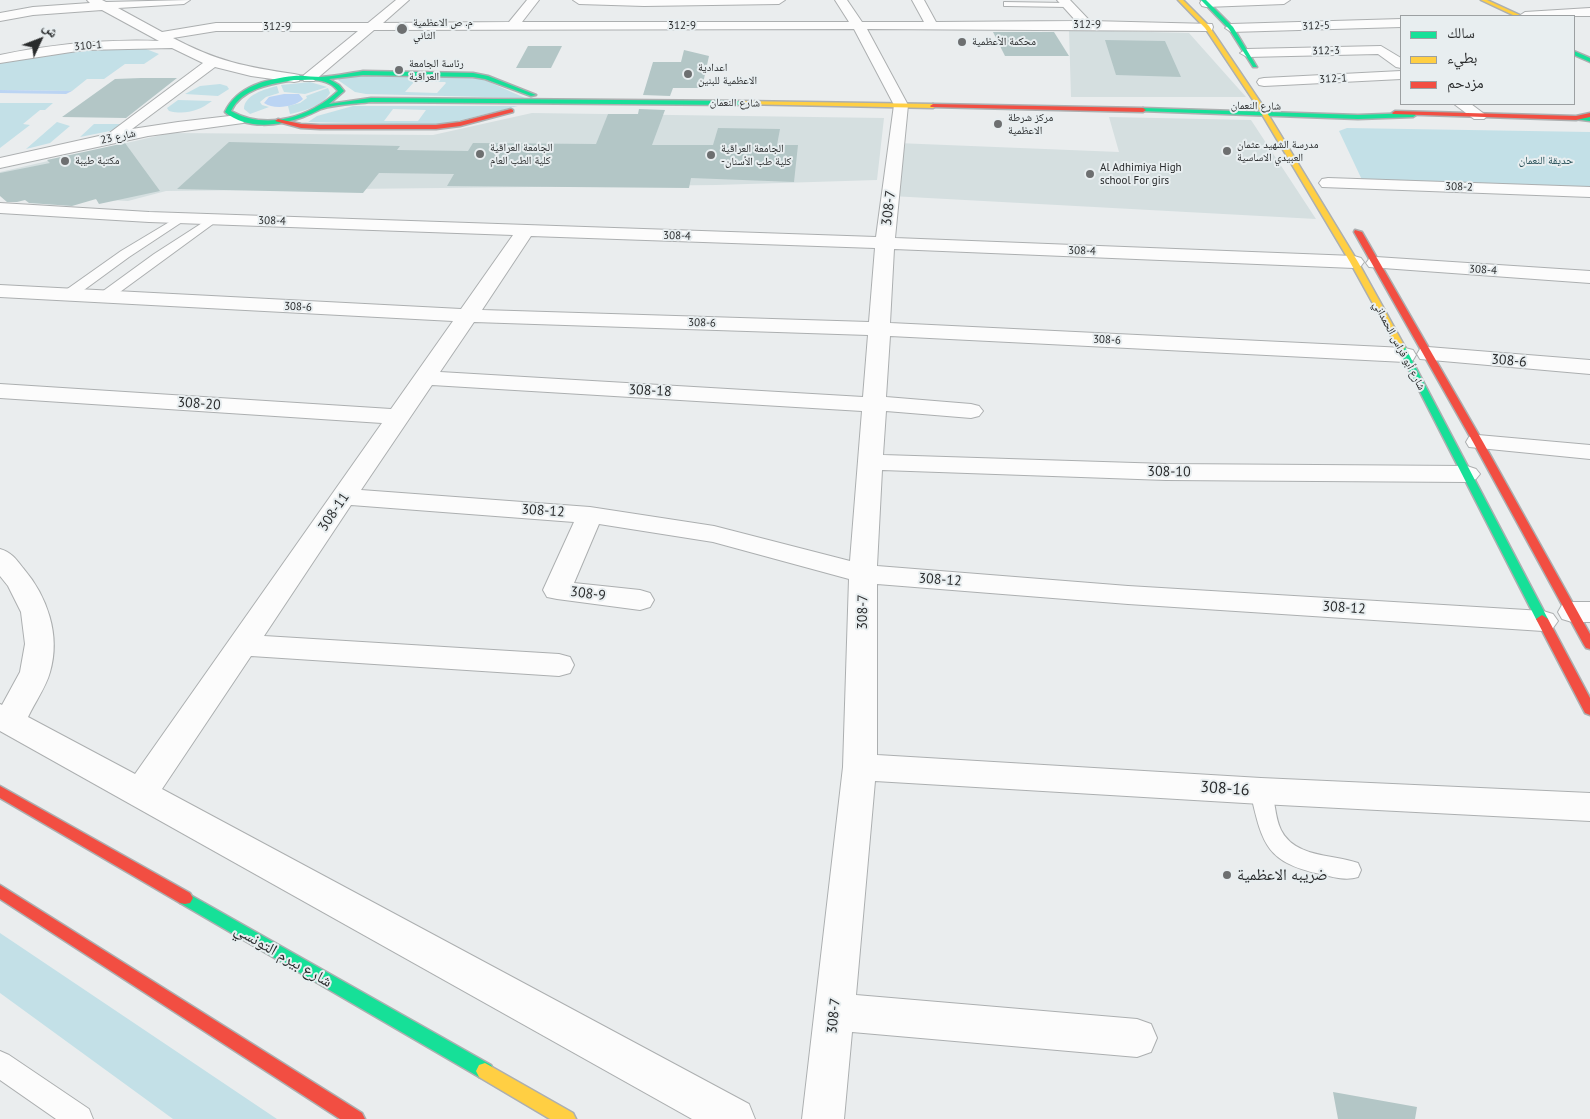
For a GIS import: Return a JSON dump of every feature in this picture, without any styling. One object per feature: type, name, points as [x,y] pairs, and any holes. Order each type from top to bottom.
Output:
[{"type":"street","points":[[0,17],[97,2],[184,0]]},
{"type":"street","points":[[315,78],[369,27],[403,0]]},
{"type":"street","points":[[513,26],[533,0]]},
{"type":"street","points":[[579,0],[779,0]]},
{"type":"street","points":[[841,0],[858,26],[902,105]]},
{"type":"street","points":[[918,0],[932,25]]},
{"type":"street","points":[[1182,2],[1284,0]]},
{"type":"street","points":[[1484,0],[1517,15]]},
{"type":"street","points":[[634,26],[644,1]]},
{"type":"street","points":[[1204,1],[1231,28],[1267,86]]},
{"type":"street","points":[[97,2],[176,46],[213,62],[251,72],[294,78],[315,78],[363,73],[473,75],[486,77],[551,101]]},
{"type":"street","points":[[1065,2],[1087,25]]},
{"type":"street","name":"شارع أبو فراس الحمداني","points":[[1182,2],[1207,27],[1262,110],[1354,262],[1405,355],[1590,710]]},
{"type":"street","points":[[1470,4],[1494,15]]},
{"type":"street","points":[[0,13],[33,11]]},
{"type":"street","points":[[1541,15],[1590,12]]},
{"type":"street","name":"312-5","points":[[1231,28],[1400,23]]},
{"type":"street","name":"312-9","points":[[158,36],[216,27],[932,25],[1207,27]]},
{"type":"street","name":"310-1","points":[[0,59],[93,45],[132,43],[176,46]]},
{"type":"street","points":[[1575,43],[1582,55]]},
{"type":"street","name":"312-3","points":[[1247,53],[1380,50],[1400,65]]},
{"type":"street","points":[[110,139],[213,62]]},
{"type":"street","name":"312-1","points":[[1267,86],[1400,66]]},
{"type":"street","points":[[186,83],[251,72]]},
{"type":"street","points":[[294,78],[259,86],[235,99],[228,107],[228,112],[238,120],[252,122],[278,121],[299,117],[324,107],[340,94],[341,89],[338,84],[315,78]]},
{"type":"street","name":"شارع النعمان","points":[[340,94],[371,100]]},
{"type":"street","name":"شارع النعمان","points":[[324,107],[371,100],[551,101],[1282,110],[1413,115],[1590,118]]},
{"type":"street","points":[[278,121],[301,126],[320,127],[436,127],[460,124],[551,101]]},
{"type":"street","name":"308-7","points":[[823,1119],[860,767],[863,574],[881,329],[885,243],[902,105]]},
{"type":"street","points":[[1462,105],[1479,116]]},
{"type":"street","points":[[151,108],[169,117],[196,123]]},
{"type":"street","points":[[1282,110],[1295,130]]},
{"type":"street","name":"شارع النعمان","points":[[1282,110],[1358,117],[1413,115]]},
{"type":"street","points":[[1315,128],[1338,120],[1358,117]]},
{"type":"street","name":"شارع 23","points":[[0,162],[196,123],[238,120]]},
{"type":"street","points":[[1326,179],[1338,199]]},
{"type":"street","name":"308-2","points":[[1326,179],[1590,192]]},
{"type":"street","name":"308-4","points":[[0,208],[182,218],[1354,262]]},
{"type":"street","name":"شارع أبو فراس الحمداني","points":[[1352,223],[1478,442],[1581,612],[1590,645]]},
{"type":"street","name":"308-11","points":[[141,793],[526,230]]},
{"type":"street","name":"308-4","points":[[1376,263],[1590,277]]},
{"type":"street","name":"308-6","points":[[0,291],[468,316],[881,329],[1405,355]]},
{"type":"street","name":"308-6","points":[[1428,354],[1590,367]]},
{"type":"street","name":"308-18","points":[[425,378],[971,411]]},
{"type":"street","name":"308-20","points":[[0,391],[398,417]]},
{"type":"street","points":[[1478,442],[1590,452]]},
{"type":"street","name":"308-10","points":[[871,462],[1166,472],[1467,474]]},
{"type":"street","name":"308-12","points":[[344,498],[590,515],[714,534],[863,574],[1128,595],[1543,620]]},
{"type":"street","name":"308-9","points":[[590,515],[557,590],[640,600]]},
{"type":"street","points":[[0,558],[20,582],[35,612],[40,644],[35,672],[5,718],[734,1119]]},
{"type":"street","points":[[243,645],[559,665]]},
{"type":"street","name":"308-16","points":[[860,767],[1262,791],[1590,807]]},
{"type":"street","name":"شارع بيرم التونسي","points":[[0,791],[567,1119]]},
{"type":"street","points":[[0,891],[356,1119]]},
{"type":"street","points":[[834,1012],[1137,1038]]},
{"type":"lane","points":[[1007,4],[1065,2]]},
{"type":"lane","points":[[68,295],[125,254],[182,218]]},
{"type":"lane","points":[[104,297],[214,219]]},
{"type":"lane","points":[[1262,791],[1271,832],[1285,852],[1298,859],[1350,870]]},
{"type":"lane","points":[[0,1064],[79,1119]]},
{"type":"shaded area","points":[[1069,30],[1189,33],[1246,97],[1071,97]]},
{"type":"shaded area","name":"الجامعة العراقية كلية الطب العام","points":[[532,113],[884,118],[877,180],[716,185],[166,191],[128,201],[0,194],[0,172],[170,133],[433,135]]},
{"type":"shaded area","name":"Al Adhimiya High school For girs","points":[[1109,117],[1251,120],[1316,219],[891,196],[897,143],[1119,152]]},
{"type":"green space","points":[[112,49],[146,49],[159,54],[144,64],[125,64],[104,79],[87,79],[72,91],[0,90],[0,63],[64,53]]},
{"type":"green space","points":[[342,76],[478,77],[525,98],[366,94],[355,92],[338,80]],"holes":[[[414,82],[445,82],[437,93],[405,92]]]},
{"type":"green space","points":[[310,82],[327,87],[305,94],[284,92],[281,85]]},
{"type":"green space","points":[[220,84],[227,86],[229,89],[218,96],[185,94],[200,86]]},
{"type":"green space","points":[[277,86],[279,93],[266,97],[260,102],[262,105],[269,107],[250,114],[244,109],[247,100],[251,96]]},
{"type":"green space","points":[[328,88],[330,93],[318,105],[290,114],[288,106],[300,103],[307,98],[306,96]]},
{"type":"green space","points":[[178,100],[212,101],[192,111],[181,113],[169,111],[167,108]]},
{"type":"green space","points":[[0,103],[53,103],[45,110],[40,110],[23,124],[30,125],[0,148]]},
{"type":"green space","points":[[353,106],[518,106],[441,125],[308,122],[317,116]],"holes":[[[393,109],[426,110],[418,121],[384,121]]]},
{"type":"green space","points":[[57,122],[70,126],[50,143],[26,149]]},
{"type":"green space","points":[[94,124],[122,124],[115,130],[80,137]]},
{"type":"green space","name":"حديقة النعمان","points":[[1347,128],[1590,132],[1590,192],[1363,182],[1339,131]]},
{"type":"green space","points":[[0,933],[277,1119],[173,1119],[0,993]]},
{"type":"water","points":[[0,90],[72,91],[66,94],[0,93]]},
{"type":"water","points":[[299,94],[303,99],[295,104],[284,107],[264,103],[269,97]]},
{"type":"building","points":[[993,32],[1054,32],[1069,56],[1005,56]]},
{"type":"building","points":[[1105,40],[1165,41],[1181,77],[1116,75]]},
{"type":"building","points":[[528,46],[562,46],[551,68],[516,68]]},
{"type":"building","points":[[684,50],[709,56],[702,88],[673,88],[670,96],[643,95],[653,62],[681,62]]},
{"type":"building","points":[[177,78],[126,118],[62,117],[115,79]]},
{"type":"building","points":[[639,109],[665,110],[652,145],[713,145],[718,128],[780,129],[777,145],[798,145],[794,182],[691,178],[689,188],[447,186],[454,174],[379,173],[363,193],[177,189],[229,142],[400,146],[397,150],[468,151],[473,143],[596,144],[608,114],[638,114]]},
{"type":"building","points":[[125,143],[160,191],[99,204],[96,199],[72,206],[29,203],[25,200],[7,202],[0,196],[0,173],[50,163],[47,160]]},
{"type":"building","points":[[1333,1092],[1417,1107],[1415,1119],[1338,1119]]},
{"type":"traffic: fast","points":[[1203,0],[1231,28],[1255,66]]},
{"type":"traffic: fast","points":[[1575,53],[1590,60]]},
{"type":"traffic: fast","points":[[322,78],[363,73],[473,75],[486,77],[533,95]]},
{"type":"traffic: fast","points":[[294,78],[321,78],[333,82],[341,91],[331,101],[318,109],[303,116],[287,120],[270,123],[255,122],[240,119],[228,112],[232,104],[246,91],[265,84],[294,78]]},
{"type":"traffic: fast","points":[[324,107],[371,100],[741,103]]},
{"type":"traffic: fast","points":[[1143,110],[1358,117],[1413,115]]},
{"type":"traffic: fast","points":[[1576,118],[1590,119]]},
{"type":"traffic: fast","points":[[1401,347],[1542,619]]},
{"type":"traffic: fast","points":[[185,898],[485,1071]]},
{"type":"traffic: slow","points":[[1180,0],[1207,27],[1260,106],[1354,262],[1401,347]]},
{"type":"traffic: slow","points":[[1483,0],[1517,15]]},
{"type":"traffic: slow","points":[[741,103],[933,106]]},
{"type":"traffic: slow","points":[[485,1071],[567,1119]]},
{"type":"traffic: jam","points":[[933,106],[1143,110]]},
{"type":"traffic: jam","points":[[278,121],[301,126],[320,127],[436,127],[460,124],[511,111]]},
{"type":"traffic: jam","points":[[1395,113],[1576,118],[1590,115]]},
{"type":"traffic: jam","points":[[1358,232],[1478,442],[1590,645]]},
{"type":"traffic: jam","points":[[1542,619],[1590,710]]},
{"type":"traffic: jam","points":[[0,791],[185,898]]},
{"type":"traffic: jam","points":[[0,891],[356,1119]]},
{"type":"place","name":"م. ص الاعظمية الثاني","points":[[402,29]]},
{"type":"place","name":"محكمة الأعظمية","points":[[962,42]]},
{"type":"place","name":"رئاسة الجامعة العراقية","points":[[399,70]]},
{"type":"place","name":"اعدادية الاعظمية للبنين","points":[[688,74]]},
{"type":"place","name":"مركز شرطة الاعظمية","points":[[998,124]]},
{"type":"place","name":"مدرسة الشهيد عثمان العبيدي الاساسية","points":[[1227,151]]},
{"type":"place","name":"الجامعة العراقية كلية الطب العام","points":[[480,154]]},
{"type":"place","name":"الجامعة العراقية -كلية طب الأسنان","points":[[711,155]]},
{"type":"place","name":"مكتبة طيبة","points":[[65,161]]},
{"type":"place","name":"Al Adhimiya High school For girs","points":[[1090,174]]},
{"type":"place","name":"ضريبه الاعظمية","points":[[1227,875]]}]
